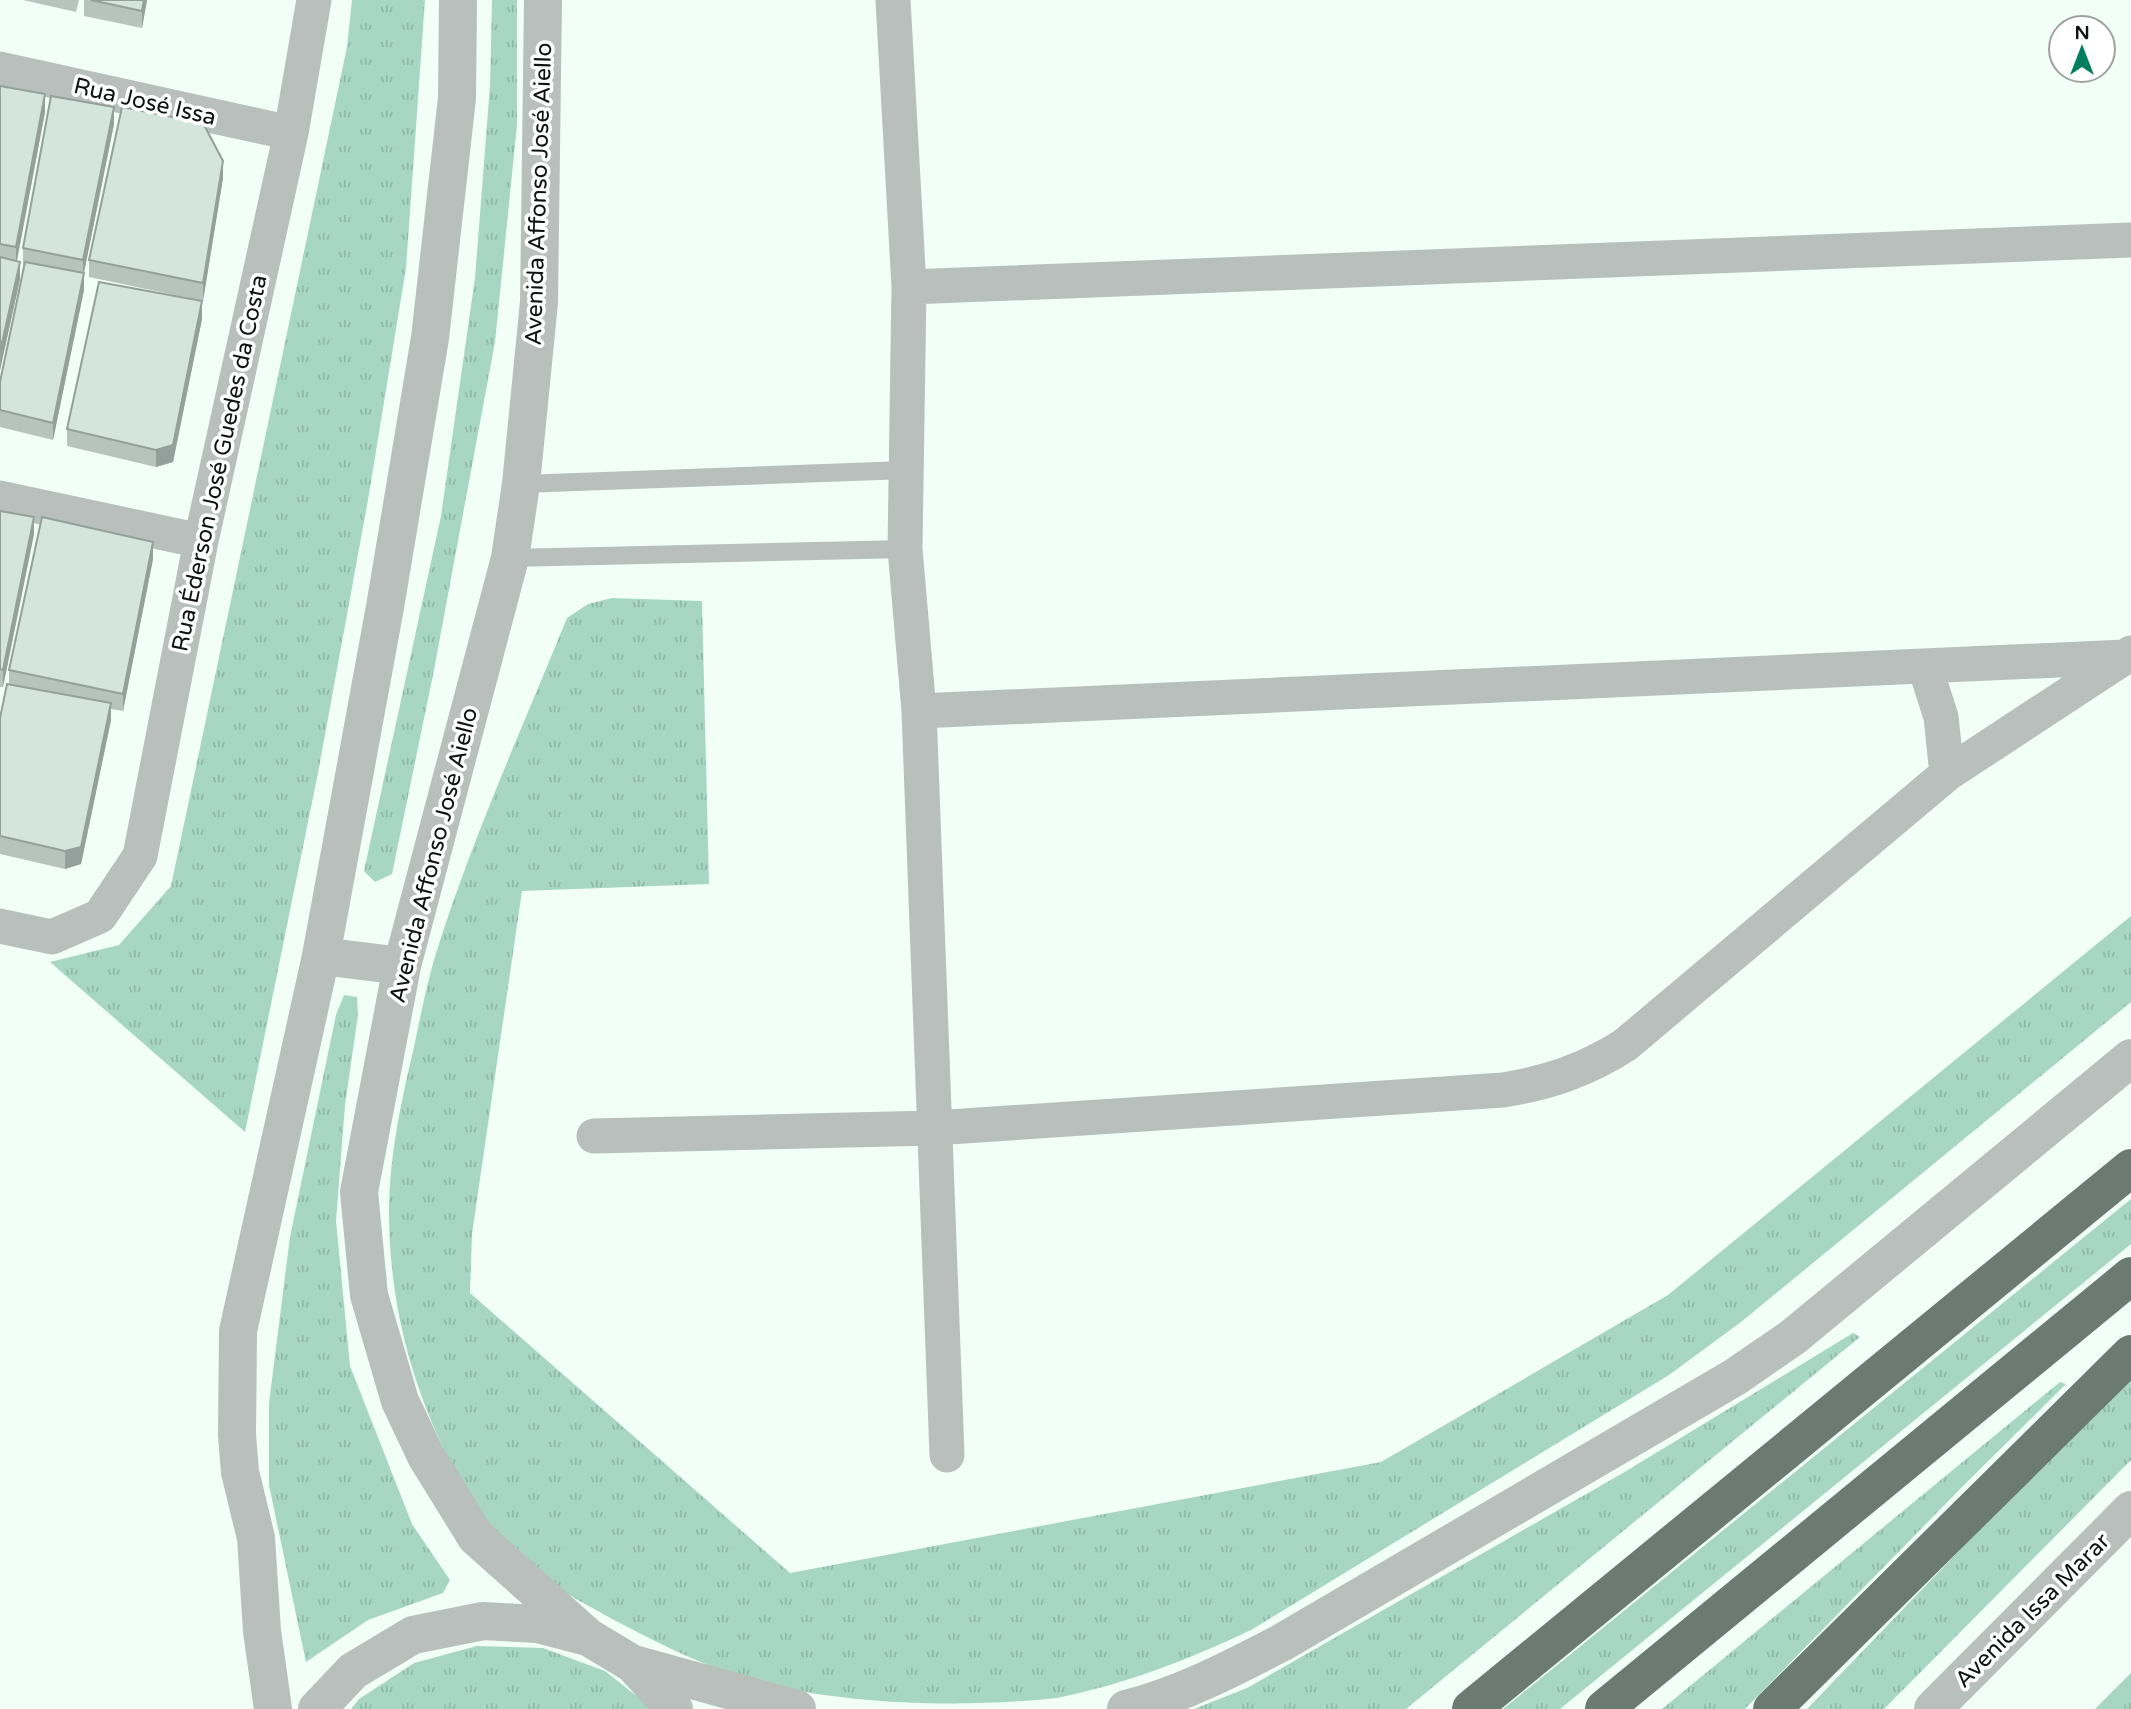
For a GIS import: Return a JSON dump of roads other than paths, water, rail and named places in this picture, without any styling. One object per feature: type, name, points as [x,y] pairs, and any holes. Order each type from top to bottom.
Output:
[{"type":"highway","points":[[1471,1709],[2131,1168]]},
{"type":"highway","points":[[1604,1709],[2131,1276]]},
{"type":"highway","points":[[1772,1709],[2131,1354]]},
{"type":"street","name":"Rua Éderson José Guedes da Costa","points":[[0,926],[52,937],[100,916],[140,856],[201,541],[291,134],[314,0]]},
{"type":"street","points":[[273,1709],[262,1631],[256,1538],[240,1472],[237,1435],[238,1331],[321,956],[385,607],[430,338],[457,98],[458,0]]},
{"type":"street","name":"Avenida Affonso José Aiello","points":[[543,0],[540,302],[521,484],[510,558],[402,966],[359,1192],[369,1295],[400,1401],[426,1457],[476,1537],[589,1637]]},
{"type":"street","points":[[893,0],[909,287],[905,549],[919,711],[947,1455]]},
{"type":"street","name":"Rua José Issa","points":[[0,69],[291,134]]},
{"type":"street","points":[[909,287],[2131,240]]},
{"type":"street","points":[[0,498],[201,541]]},
{"type":"street","points":[[919,711],[1924,667],[2129,655]]},
{"type":"street","points":[[594,1136],[934,1128],[1503,1090],[1567,1076],[1625,1045],[1947,774],[2129,655]]},
{"type":"street","points":[[1924,667],[1941,718],[1947,774]]},
{"type":"street","points":[[321,956],[402,966]]},
{"type":"street","points":[[1126,1709],[1147,1704],[1214,1677],[1281,1643],[1735,1377],[1793,1337],[2131,1058]]},
{"type":"street","name":"Avenida Issa Marar","points":[[1933,1709],[2131,1510]]},
{"type":"street","points":[[317,1709],[353,1671],[414,1635],[484,1621],[538,1624],[589,1637],[633,1664],[674,1709]]},
{"type":"street","points":[[633,1664],[797,1709]]},
{"type":"lane","points":[[521,484],[906,470]]},
{"type":"lane","points":[[510,558],[905,549]]}]
